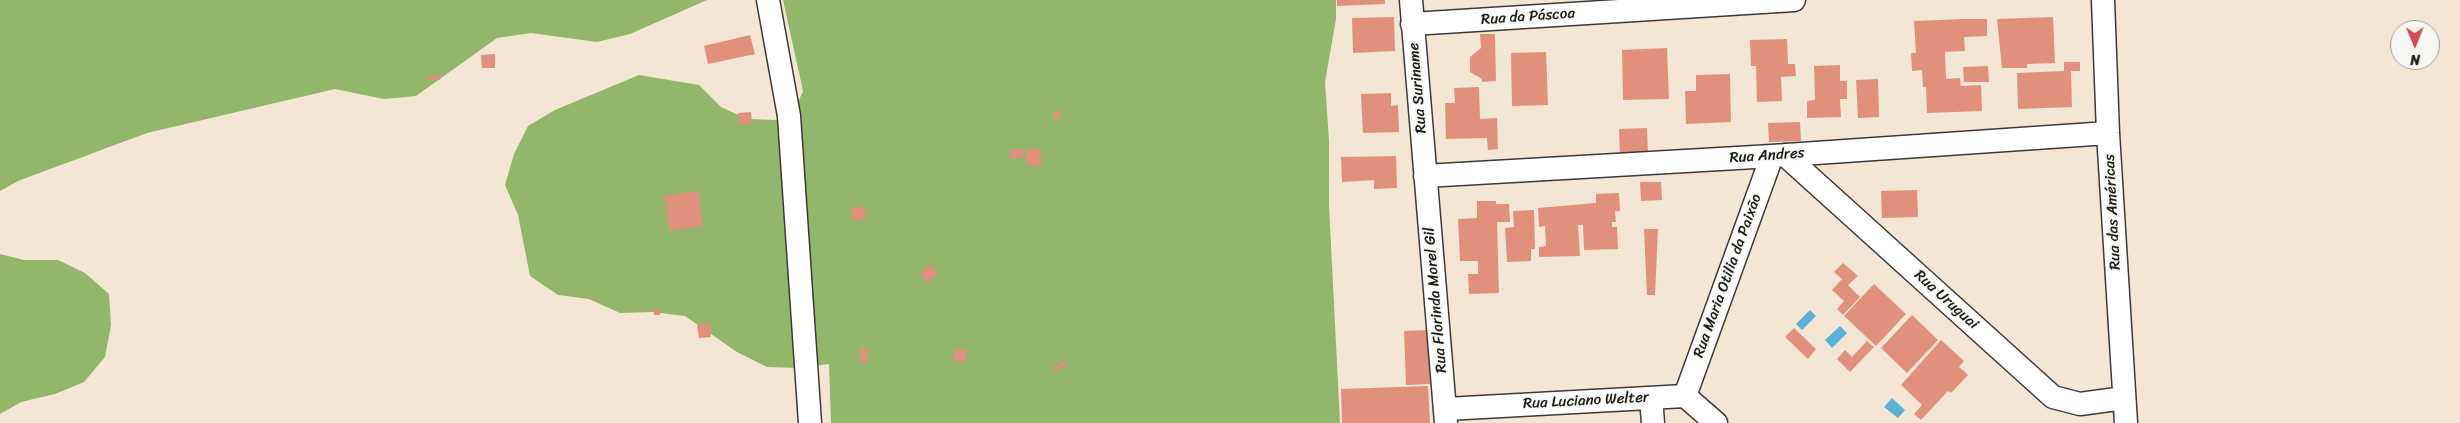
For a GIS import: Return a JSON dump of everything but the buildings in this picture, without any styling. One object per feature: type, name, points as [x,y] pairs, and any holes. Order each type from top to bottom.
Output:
[{"type":"street","points":[[768,0],[789,116],[810,423]]},
{"type":"street","name":"Rua Suriname","points":[[1411,0],[1425,176]]},
{"type":"street","name":"Rua da Páscoa","points":[[1412,24],[1794,0]]},
{"type":"street","name":"Rua das Américas","points":[[2103,0],[2108,132],[2126,423]]},
{"type":"street","name":"Rua Andres","points":[[1425,176],[1779,156],[2108,132]]},
{"type":"street","name":"Rua Maria Otilia da Paixão","points":[[1685,396],[1779,156]]},
{"type":"street","name":"Rua Uruguai","points":[[1779,156],[2053,397],[2080,404],[2124,398]]},
{"type":"street","name":"Rua Florinda Morel Gil","points":[[1425,176],[1446,416]]},
{"type":"street","points":[[1685,396],[1716,423]]},
{"type":"street","name":"Rua Luciano Welter","points":[[1446,416],[1685,396]]},
{"type":"street","points":[[1652,398],[1653,423]]},
{"type":"green space","points":[[0,0],[707,0],[630,34],[597,42],[531,33],[497,38],[416,96],[384,99],[335,89],[147,133],[18,181],[0,191]]},
{"type":"green space","points":[[783,0],[1336,0],[1336,19],[1325,82],[1340,423],[831,423],[829,364],[798,368],[767,367],[737,352],[685,316],[652,312],[620,313],[589,299],[558,295],[530,276],[518,215],[505,185],[514,154],[528,126],[555,110],[639,75],[699,85],[721,107],[747,119],[777,120],[799,100],[803,91]]},
{"type":"green space","points":[[0,254],[24,260],[58,260],[85,273],[109,294],[111,325],[105,357],[84,382],[55,394],[21,402],[0,414]]},
{"type":"water","points":[[1810,310],[1816,316],[1802,330],[1796,324]]},
{"type":"water","points":[[1840,326],[1847,333],[1832,348],[1825,340]]},
{"type":"water","points":[[1892,398],[1905,410],[1898,418],[1884,407]]}]
